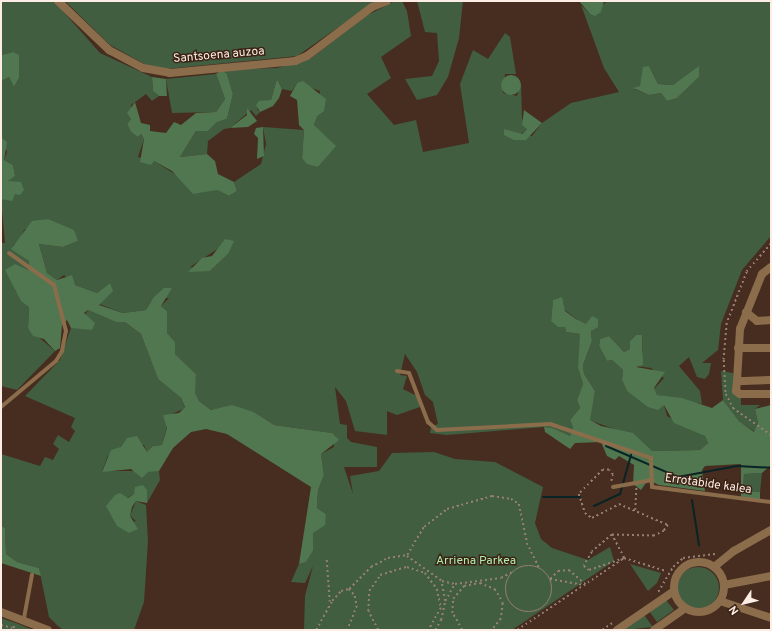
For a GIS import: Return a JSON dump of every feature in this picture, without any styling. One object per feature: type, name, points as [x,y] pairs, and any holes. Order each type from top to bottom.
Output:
[{"type":"street","name":"Santsoena auzoa","points":[[58,1],[89,34],[109,50],[143,68],[170,73],[295,61],[307,56],[372,7],[387,1]]},
{"type":"street","points":[[771,267],[762,274],[746,312],[738,348],[737,381],[740,394],[771,394]]},
{"type":"street","points":[[746,312],[757,321],[771,320]]},
{"type":"street","points":[[738,348],[771,348]]},
{"type":"street","points":[[737,381],[771,380]]},
{"type":"street","points":[[714,567],[734,551],[771,530]]},
{"type":"street","points":[[698,562],[714,567],[724,585],[720,601],[700,613],[685,608],[674,591],[674,583],[682,568],[698,562]]},
{"type":"street","points":[[724,585],[771,576]]},
{"type":"street","points":[[618,630],[674,591]]},
{"type":"street","points":[[720,601],[771,618]]},
{"type":"street","points":[[654,630],[685,608]]},
{"type":"street","points":[[1,612],[24,618],[48,630]]},
{"type":"lane","points":[[1,407],[56,361],[62,351],[66,331],[54,285],[9,253]]},
{"type":"lane","name":"Errotabide kalea","points":[[397,371],[409,373],[428,422],[437,430],[550,424],[651,458],[652,487],[771,502]]},
{"type":"lane","points":[[614,487],[637,481],[652,480]]},
{"type":"lane","points":[[24,618],[32,575]]},
{"type":"path","points":[[614,487],[609,486],[613,475],[609,470],[603,470],[579,494],[585,513],[592,518],[619,504],[668,525],[664,531],[654,536],[612,535],[592,552],[584,566],[589,570],[624,558],[666,571]]},
{"type":"path","points":[[635,510],[637,481]]},
{"type":"path","points":[[406,555],[424,527],[447,509],[477,498],[503,496],[518,504],[527,543],[540,568],[550,579],[586,585]]},
{"type":"path","points":[[612,535],[624,558]]},
{"type":"path","points":[[652,597],[683,558],[721,553]]},
{"type":"path","points":[[316,630],[330,604],[341,591],[349,589],[371,567],[388,558],[406,555],[440,580],[456,584],[501,578],[519,568],[540,568]]},
{"type":"path","points":[[517,630],[624,558]]},
{"type":"path","points":[[327,560],[330,604]]},
{"type":"path","points":[[378,630],[368,611],[371,586],[388,570],[407,567],[425,573],[437,588],[441,608],[429,630]]},
{"type":"path","points":[[519,568],[506,586],[509,601],[521,611],[543,607],[551,594],[550,579],[558,571],[569,570],[586,585]]},
{"type":"path","points":[[440,580],[445,601]]},
{"type":"path","points":[[462,630],[452,614],[453,599],[464,586],[480,583],[494,589],[503,602],[501,619],[492,630]]},
{"type":"path","points":[[434,630],[441,620],[445,601],[456,584]]},
{"type":"path","points":[[348,630],[357,606],[355,596],[349,589]]},
{"type":"path","points":[[602,630],[615,621]]},
{"type":"path","points":[[1,626],[13,628]]},
{"type":"green space","name":"Arriena Parkea","points":[[1,1],[54,1],[100,53],[152,77],[153,91],[159,96],[152,101],[146,94],[131,105],[131,119],[127,124],[131,132],[138,137],[141,134],[144,139],[138,157],[154,161],[200,190],[217,190],[229,196],[237,191],[234,182],[261,164],[266,144],[263,127],[304,130],[302,158],[318,167],[335,146],[314,126],[320,91],[297,83],[292,91],[282,89],[277,79],[271,100],[257,109],[260,112],[256,116],[251,110],[230,128],[224,129],[208,141],[207,154],[180,157],[196,131],[208,131],[217,122],[227,119],[233,94],[227,74],[222,70],[277,68],[310,59],[366,16],[395,1],[402,1],[407,11],[411,36],[381,57],[391,78],[367,94],[394,125],[416,120],[423,152],[469,143],[460,84],[473,50],[488,59],[505,33],[510,37],[516,74],[505,74],[503,93],[517,96],[521,83],[522,119],[527,129],[521,134],[504,134],[532,136],[542,123],[571,103],[619,92],[604,68],[581,5],[590,14],[608,1],[771,1],[771,236],[742,270],[721,324],[718,350],[702,363],[711,363],[709,374],[705,379],[697,377],[689,357],[679,366],[700,391],[702,404],[657,395],[654,389],[664,378],[651,368],[635,366],[643,352],[642,335],[636,335],[630,341],[630,349],[624,352],[609,336],[600,339],[599,346],[607,361],[612,360],[623,370],[622,380],[627,391],[664,405],[667,416],[705,436],[708,443],[700,450],[652,451],[628,434],[589,420],[595,391],[584,374],[583,365],[592,341],[591,330],[553,301],[551,321],[565,327],[566,332],[580,334],[582,346],[578,368],[583,384],[577,400],[580,408],[570,420],[573,427],[570,436],[544,427],[447,435],[430,433],[431,427],[438,424],[433,402],[425,395],[417,372],[405,354],[400,375],[407,376],[403,389],[417,396],[420,407],[397,415],[387,411],[387,435],[355,431],[346,401],[335,387],[340,424],[347,425],[347,438],[351,442],[377,447],[377,467],[344,467],[353,494],[350,476],[379,471],[392,453],[434,452],[455,459],[495,462],[543,487],[535,523],[541,539],[552,548],[588,560],[610,547],[614,561],[512,630],[304,630],[305,596],[313,566],[305,583],[291,582],[299,564],[306,562],[313,551],[313,533],[326,514],[317,508],[318,490],[324,475],[321,454],[334,447],[332,433],[274,425],[254,412],[232,406],[211,410],[199,401],[194,393],[196,374],[175,354],[175,342],[167,333],[167,311],[161,306],[169,298],[153,298],[146,310],[123,313],[99,304],[110,283],[97,293],[75,285],[64,275],[57,280],[47,273],[39,244],[63,247],[78,241],[48,219],[24,230],[20,240],[13,245],[29,261],[28,270],[15,290],[29,307],[28,328],[55,351],[17,390],[1,386],[1,243],[5,243],[1,199],[12,184],[8,180],[15,176],[13,165],[4,160],[7,152],[1,137],[1,81],[9,77],[14,87],[19,78],[13,52],[1,55]],"holes":[[[649,66],[658,84],[673,85],[699,67],[699,77],[677,98],[667,101],[661,93],[649,95],[634,89],[640,86]],[[222,246],[228,254],[210,271],[190,267]]]},
{"type":"green space","points":[[65,1],[376,1],[297,56],[166,69],[148,66],[110,45]]},
{"type":"green space","points":[[417,1],[463,1],[459,38],[448,77],[437,95],[417,100],[405,79],[432,76],[439,61],[437,33],[425,32]]},
{"type":"green space","points":[[579,1],[604,1],[601,12],[595,16],[590,14]]},
{"type":"green space","points":[[13,52],[19,55],[19,78],[14,87],[9,77],[1,81],[1,55]]},
{"type":"green space","points":[[649,66],[658,84],[673,85],[699,66],[699,77],[677,98],[667,101],[661,93],[649,95],[633,88],[640,86],[643,67]]},
{"type":"green space","points":[[222,70],[227,74],[233,94],[227,119],[217,122],[208,131],[196,131],[180,157],[207,154],[215,161],[218,174],[234,182],[237,191],[229,196],[217,190],[193,194],[172,171],[154,161],[151,165],[140,162],[144,139],[141,134],[138,137],[131,132],[127,124],[131,119],[127,113],[135,102],[141,123],[150,125],[150,131],[166,133],[174,122],[181,125],[196,113],[216,112],[225,99],[216,74]]},
{"type":"green space","points":[[216,74],[225,99],[216,112],[172,113],[166,79]]},
{"type":"green space","points":[[511,75],[518,78],[521,85],[518,92],[511,95],[504,92],[501,85],[504,78]]},
{"type":"green space","points":[[152,77],[166,79],[167,96],[159,96],[153,91]]},
{"type":"green space","points":[[277,79],[282,89],[279,98],[273,106],[260,112],[256,105],[259,101],[271,100]]},
{"type":"green space","points":[[303,81],[326,99],[324,111],[317,116],[314,125],[336,146],[318,167],[307,164],[302,158],[304,130],[299,125],[297,100],[290,96],[297,83]]},
{"type":"green space","points":[[247,108],[257,121],[248,127],[230,128],[247,115]]},
{"type":"green space","points":[[524,110],[542,123],[526,140],[514,140],[504,135],[504,129],[522,134],[527,129],[522,125]]},
{"type":"green space","points":[[263,127],[264,156],[257,159],[258,138],[254,134],[256,128]]},
{"type":"green space","points":[[1,137],[7,142],[4,160],[13,165],[15,176],[8,181],[21,182],[24,190],[20,195],[15,194],[12,201],[1,199]]},
{"type":"green space","points":[[48,219],[74,230],[78,241],[63,247],[39,244],[47,273],[57,280],[72,275],[75,285],[97,293],[110,283],[113,291],[99,305],[123,313],[146,310],[153,298],[164,288],[172,288],[161,306],[167,311],[167,333],[175,342],[175,354],[196,374],[195,393],[199,401],[211,410],[232,405],[254,412],[274,425],[332,433],[339,440],[321,454],[324,475],[318,490],[317,508],[326,514],[325,525],[313,533],[313,551],[306,562],[299,564],[311,487],[227,434],[206,429],[191,432],[173,448],[159,471],[148,472],[142,478],[131,469],[102,472],[111,450],[121,447],[127,438],[137,436],[147,452],[153,446],[162,445],[167,428],[163,415],[179,413],[185,407],[181,398],[158,379],[141,334],[125,322],[116,322],[88,310],[84,313],[95,323],[92,330],[71,328],[67,320],[62,325],[60,348],[55,351],[44,339],[33,336],[28,328],[29,307],[21,301],[5,270],[15,264],[28,270],[29,261],[11,249],[32,221]]},
{"type":"green space","points":[[225,239],[234,241],[228,254],[210,271],[188,272],[202,258],[212,256]]},
{"type":"green space","points":[[562,297],[565,311],[576,319],[586,324],[592,316],[598,319],[598,327],[591,331],[592,341],[583,365],[584,374],[595,391],[590,420],[601,426],[633,433],[652,451],[700,450],[708,443],[705,436],[674,423],[664,405],[658,410],[648,407],[627,391],[622,380],[623,370],[612,360],[607,361],[599,346],[600,339],[609,336],[624,352],[630,349],[630,341],[636,335],[642,335],[643,365],[636,367],[665,372],[654,388],[657,395],[682,398],[712,408],[723,400],[739,421],[754,432],[758,423],[755,409],[771,405],[771,465],[762,473],[744,474],[743,492],[760,492],[760,500],[741,497],[741,464],[705,466],[702,470],[705,491],[659,485],[648,480],[641,490],[633,484],[634,465],[619,456],[615,460],[607,456],[601,442],[575,443],[570,449],[545,432],[544,427],[552,428],[570,436],[573,427],[570,420],[580,408],[577,400],[583,384],[578,368],[580,334],[566,332],[565,327],[558,327],[551,321],[553,300]]},
{"type":"green space","points":[[88,310],[116,322],[125,322],[141,334],[158,379],[181,398],[185,408],[170,415],[162,445],[153,446],[147,453],[144,445],[121,448],[108,456],[102,471],[159,471],[160,480],[147,503],[147,490],[134,494],[127,498],[114,517],[118,526],[136,521],[130,516],[136,501],[146,505],[148,541],[144,602],[134,630],[63,630],[49,617],[39,568],[17,562],[6,554],[5,528],[1,526],[1,454],[40,466],[45,457],[53,460],[59,449],[53,444],[58,435],[69,442],[75,431],[71,427],[75,418],[25,396],[60,360],[71,328],[78,328]]},
{"type":"green space","points":[[721,371],[733,373],[735,394],[741,398],[741,405],[760,405],[755,409],[758,423],[755,432],[739,421],[723,400]]},
{"type":"green space","points":[[762,473],[760,492],[743,492],[744,474]]},
{"type":"green space","points":[[143,485],[147,490],[147,503],[136,501],[132,507],[130,516],[138,529],[129,533],[117,526],[106,506],[115,495],[120,493],[128,498],[134,494],[135,487]]},
{"type":"green space","points":[[1,526],[5,528],[6,554],[17,562],[39,568],[41,576],[1,563]]},
{"type":"green space","points":[[630,564],[661,573],[657,583],[648,591]]},
{"type":"green space","points":[[694,567],[702,567],[710,570],[716,576],[719,588],[716,600],[710,606],[702,609],[694,609],[686,606],[680,600],[677,592],[677,584],[680,576],[686,570]]},
{"type":"green space","points":[[666,600],[674,610],[657,622],[649,611]]},
{"type":"green space","points":[[644,615],[653,627],[622,630]]},
{"type":"green space","points":[[1,618],[16,623],[33,630],[1,630]]},
{"type":"waterway","points":[[606,446],[678,477],[737,466],[771,468]]},
{"type":"waterway","points":[[594,506],[620,494],[631,455]]},
{"type":"waterway","points":[[543,497],[580,497]]},
{"type":"waterway","points":[[692,500],[699,545]]}]
